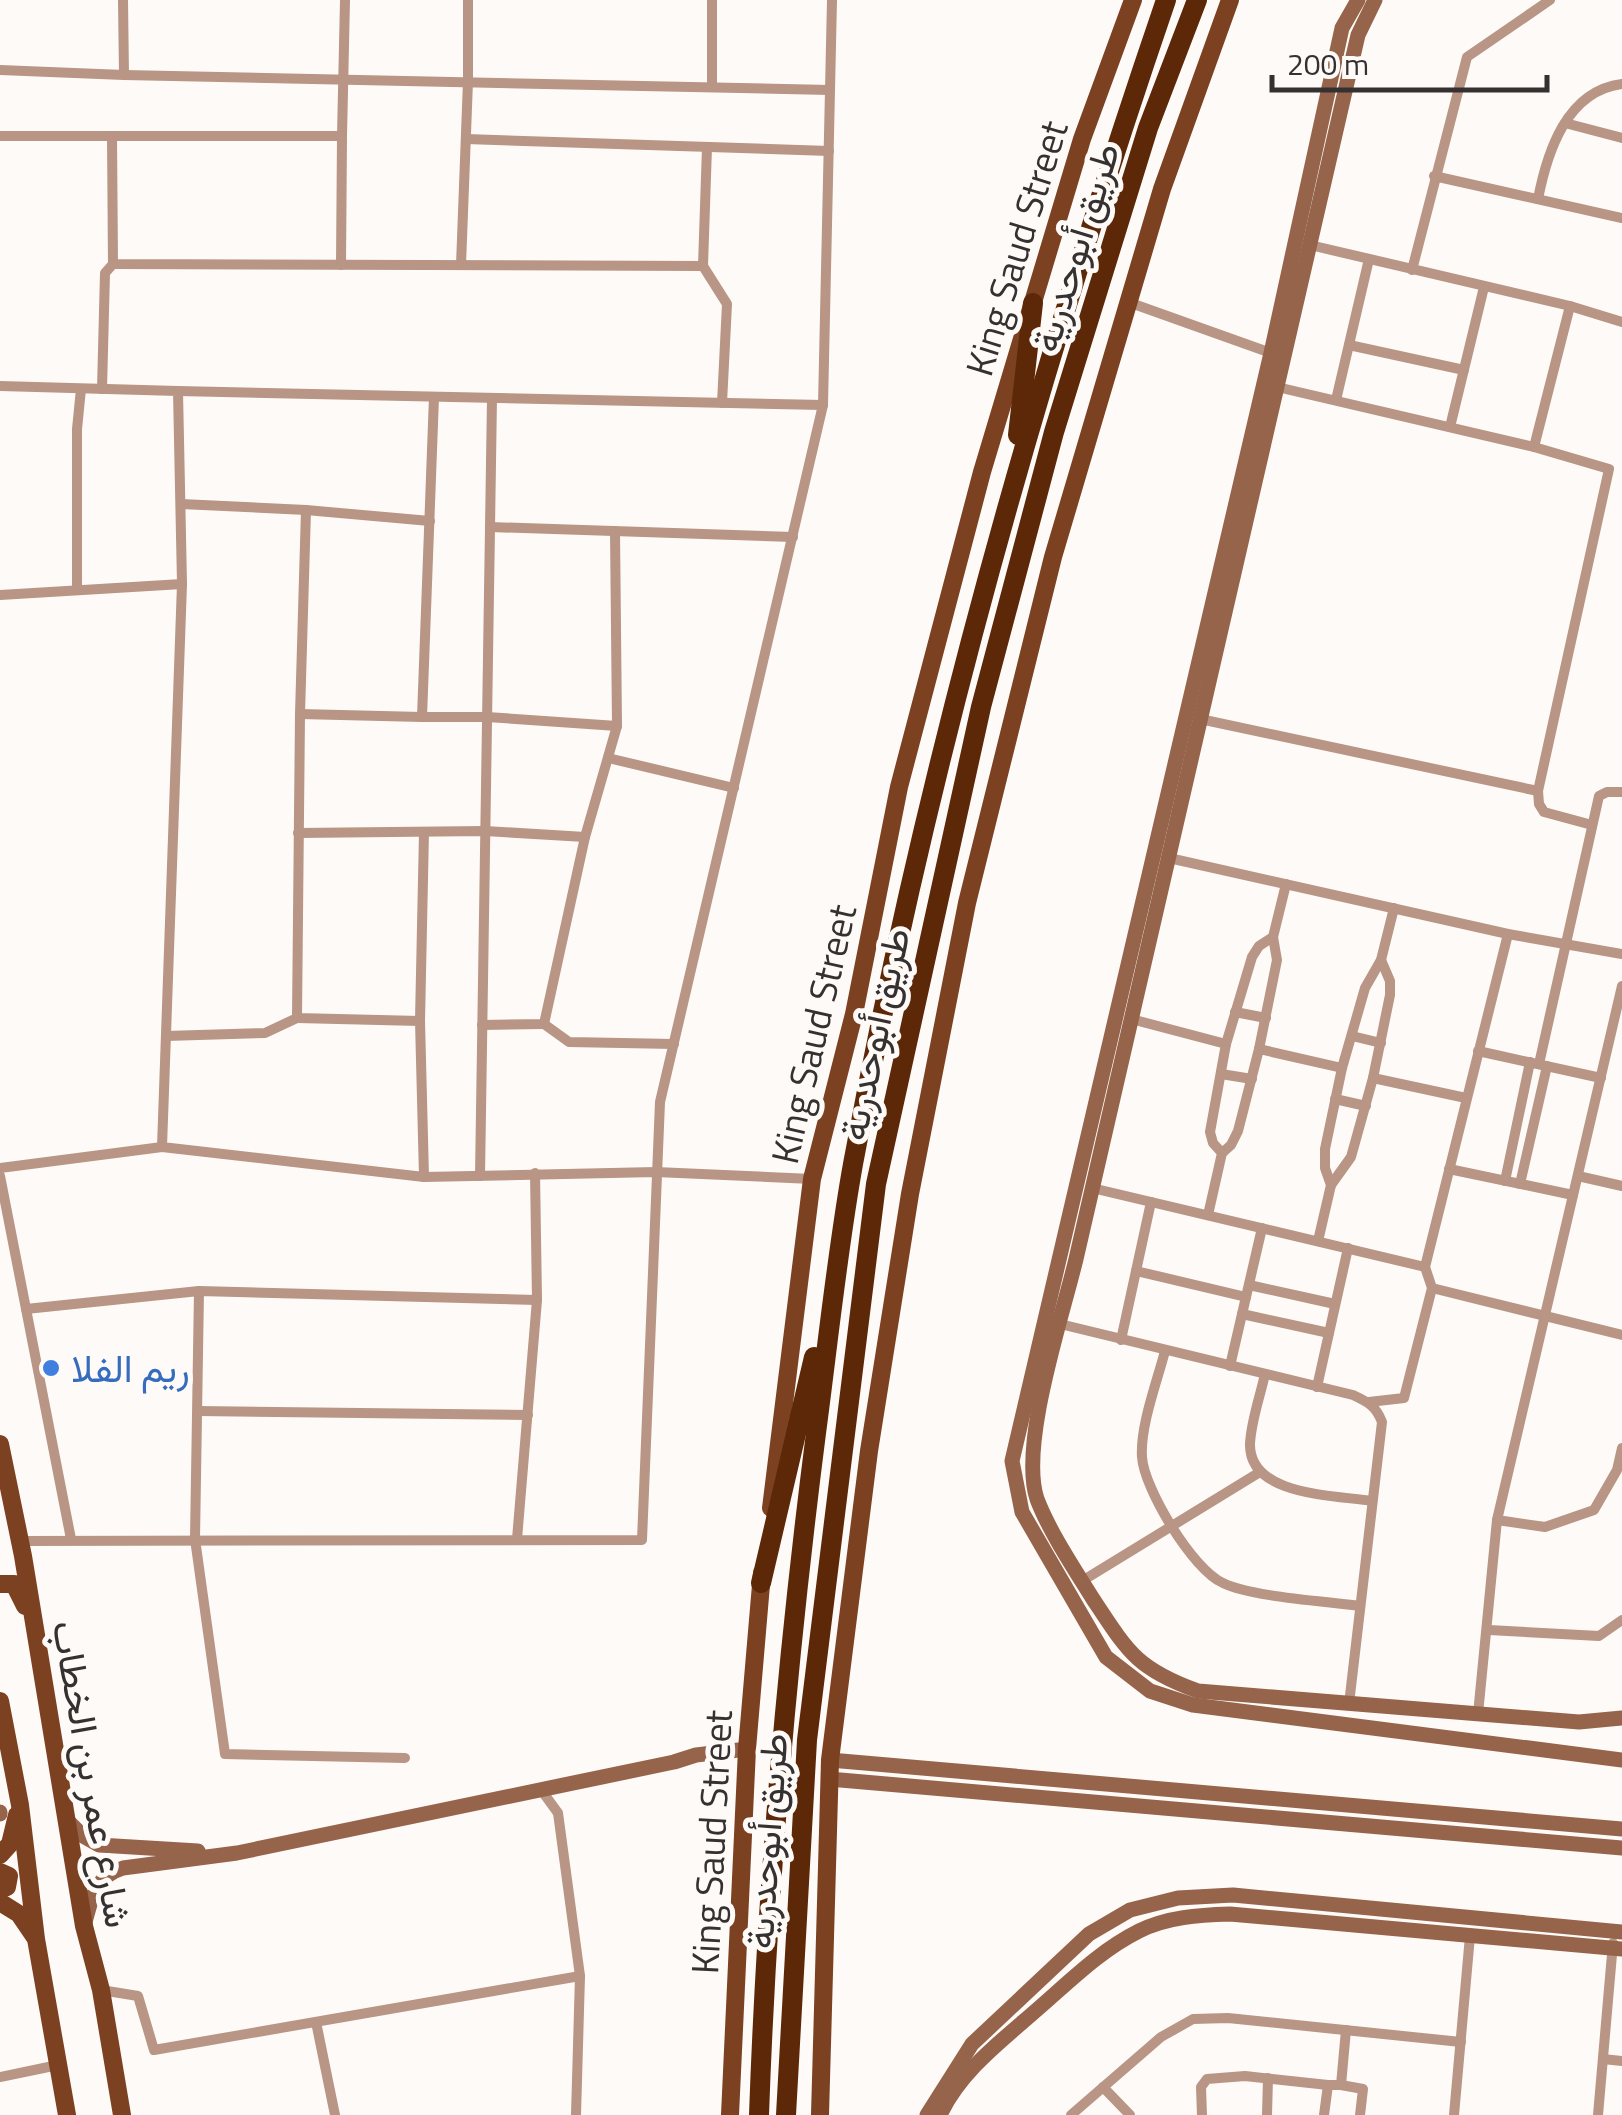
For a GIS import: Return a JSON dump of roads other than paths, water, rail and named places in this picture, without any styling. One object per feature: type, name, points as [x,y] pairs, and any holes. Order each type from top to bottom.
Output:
[{"type":"highway","name":"طريق أبوحدرية","points":[[759,2115],[765,1941],[800,1560],[854,1163],[932,795],[1013,481],[1166,0]]},
{"type":"highway","name":"طريق أبوحدرية","points":[[786,2115],[806,1740],[876,1184],[980,706],[1049,450],[1148,128],[1197,0]]},
{"type":"highway","points":[[1013,481],[1033,303]]},
{"type":"highway","points":[[761,1583],[840,1248]]},
{"type":"main road","name":"King Saud Street","points":[[730,2115],[747,1749],[761,1583],[812,1179],[854,1014],[899,787],[982,472],[1082,139],[1133,0]]},
{"type":"main road","points":[[820,2115],[830,1770],[869,1451],[907,1212],[967,903],[1054,557],[1162,189],[1230,0]]},
{"type":"main road","points":[[0,1546],[8,1543],[10,1528],[1,1450]]},
{"type":"main road","name":"شارع عمر بن الخطاب","points":[[1,1450],[121,2115]]},
{"type":"main road","points":[[0,1584],[14,1584],[40,1659]]},
{"type":"main road","name":"شارع عمر بن الخطاب","points":[[0,1701],[20,1804],[36,1939],[67,2111]]},
{"type":"main road","points":[[0,1854],[10,1844],[20,1804]]},
{"type":"main road","points":[[30,1885],[2,1888],[36,1939]]},
{"type":"street","points":[[123,0],[124,75]]},
{"type":"street","points":[[341,265],[345,0]]},
{"type":"street","points":[[462,266],[468,0]]},
{"type":"street","points":[[712,0],[712,87]]},
{"type":"street","points":[[20,1541],[642,1540],[660,1102],[824,405],[832,0]]},
{"type":"street","points":[[1358,0],[1342,28],[1272,353],[1012,1461],[1022,1512],[1106,1657],[1150,1690],[1192,1704],[1622,1760]]},
{"type":"street","points":[[1375,0],[1358,35],[1037,1412],[1033,1458],[1037,1497],[1082,1580],[1126,1649],[1162,1678],[1198,1692],[1579,1722],[1622,1718]]},
{"type":"street","points":[[1412,270],[1466,57],[1550,0]]},
{"type":"street","points":[[0,70],[830,90]]},
{"type":"street","points":[[1538,200],[1545,164],[1565,123],[1594,94],[1622,84]]},
{"type":"street","points":[[1565,123],[1622,138]]},
{"type":"street","points":[[0,136],[342,136]]},
{"type":"street","points":[[102,389],[105,273],[113,264],[112,136]]},
{"type":"street","points":[[466,139],[829,151]]},
{"type":"street","points":[[708,147],[703,266],[727,304],[722,403]]},
{"type":"street","points":[[1434,176],[1622,218]]},
{"type":"street","points":[[1310,245],[1570,306],[1622,322]]},
{"type":"street","points":[[1336,400],[1369,259]]},
{"type":"street","points":[[113,264],[703,266]]},
{"type":"street","points":[[1450,427],[1484,287]]},
{"type":"street","points":[[1128,302],[1272,353]]},
{"type":"street","points":[[1534,447],[1570,306]]},
{"type":"street","points":[[1349,345],[1464,370]]},
{"type":"street","points":[[0,386],[824,405]]},
{"type":"street","points":[[1277,387],[1534,447],[1609,469],[1538,791],[1538,804],[1544,812],[1592,825]]},
{"type":"street","points":[[77,590],[80,388]]},
{"type":"street","points":[[162,1147],[182,584],[178,392]]},
{"type":"street","points":[[422,716],[434,397]]},
{"type":"street","points":[[480,1176],[492,398]]},
{"type":"street","points":[[181,504],[306,510],[430,522]]},
{"type":"street","points":[[296,1018],[306,510]]},
{"type":"street","points":[[490,527],[793,536]]},
{"type":"street","points":[[544,1024],[585,837],[617,726],[615,531]]},
{"type":"street","points":[[0,595],[182,584]]},
{"type":"street","points":[[300,714],[487,717],[617,726]]},
{"type":"street","points":[[1200,720],[1538,791]]},
{"type":"street","points":[[608,758],[734,788]]},
{"type":"street","points":[[1505,1181],[1539,1064],[1599,796],[1622,792]]},
{"type":"street","points":[[298,833],[486,831],[585,837]]},
{"type":"street","points":[[424,832],[420,1021],[424,1178]]},
{"type":"street","points":[[1169,858],[1508,934],[1622,954]]},
{"type":"street","points":[[1208,1215],[1222,1152],[1235,1139],[1252,1079],[1277,960],[1273,937],[1286,884]]},
{"type":"street","points":[[1331,1186],[1325,1168],[1325,1149],[1342,1068],[1365,988],[1382,960],[1394,908]]},
{"type":"street","points":[[1060,1324],[1368,1402],[1404,1398],[1432,1288],[1425,1267],[1508,934]]},
{"type":"street","points":[[1222,1152],[1213,1143],[1210,1132],[1226,1044],[1252,957],[1259,946],[1273,937]]},
{"type":"street","points":[[1318,1241],[1331,1186],[1351,1157],[1373,1078],[1390,996],[1390,981],[1382,960]]},
{"type":"street","points":[[1478,1714],[1497,1520],[1622,986]]},
{"type":"street","points":[[1235,1012],[1266,1018]]},
{"type":"street","points":[[166,1036],[265,1033],[296,1018],[420,1021]]},
{"type":"street","points":[[1131,1019],[1226,1044]]},
{"type":"street","points":[[482,1025],[544,1024],[570,1042],[674,1044]]},
{"type":"street","points":[[1352,1036],[1380,1044]]},
{"type":"street","points":[[1259,1049],[1342,1068]]},
{"type":"street","points":[[1478,1051],[1601,1078]]},
{"type":"street","points":[[1520,1184],[1539,1064]]},
{"type":"street","points":[[1221,1074],[1252,1079]]},
{"type":"street","points":[[1373,1078],[1466,1098]]},
{"type":"street","points":[[1336,1099],[1366,1106]]},
{"type":"street","points":[[0,1168],[162,1147],[424,1178],[656,1172],[812,1179]]},
{"type":"street","points":[[1449,1169],[1573,1195]]},
{"type":"street","points":[[517,1540],[538,1300],[535,1173]]},
{"type":"street","points":[[0,1176],[71,1539]]},
{"type":"street","points":[[1578,1176],[1622,1186]]},
{"type":"street","points":[[1092,1188],[1425,1267]]},
{"type":"street","points":[[1121,1340],[1151,1202]]},
{"type":"street","points":[[1230,1366],[1262,1228]]},
{"type":"street","points":[[1317,1387],[1348,1248]]},
{"type":"street","points":[[1136,1271],[1246,1298]]},
{"type":"street","points":[[1249,1285],[1335,1304]]},
{"type":"street","points":[[1432,1288],[1622,1335]]},
{"type":"street","points":[[26,1310],[200,1291],[538,1300]]},
{"type":"street","points":[[200,1291],[195,1539],[225,1754],[404,1758]]},
{"type":"street","points":[[1242,1314],[1329,1333]]},
{"type":"street","points":[[1165,1351],[1142,1456],[1145,1474],[1172,1526],[1205,1572],[1236,1588],[1360,1606]]},
{"type":"street","points":[[1266,1374],[1250,1447],[1254,1466],[1282,1486],[1372,1501]]},
{"type":"street","points":[[1349,1704],[1382,1422],[1378,1411],[1368,1402]]},
{"type":"street","points":[[198,1411],[528,1415]]},
{"type":"street","points":[[1497,1520],[1545,1526],[1594,1510],[1617,1470],[1622,1448]]},
{"type":"street","points":[[1082,1580],[1260,1472]]},
{"type":"street","points":[[1489,1630],[1599,1636],[1622,1620]]},
{"type":"street","points":[[84,1926],[93,1893],[106,1874],[124,1868],[237,1854],[542,1791],[696,1754],[747,1749]]},
{"type":"street","points":[[830,1770],[1622,1829]]},
{"type":"street","points":[[830,1770],[1622,1848]]},
{"type":"street","points":[[542,1791],[558,1813],[580,1976],[576,2115]]},
{"type":"street","points":[[66,1819],[99,1845],[237,1854]]},
{"type":"street","points":[[927,2115],[972,2044],[1089,1934],[1130,1910],[1178,1898],[1233,1895],[1618,1941]]},
{"type":"street","points":[[940,2115],[947,2100],[992,2050],[1089,1964],[1142,1930],[1192,1916],[1230,1914],[1470,1936],[1618,1941]]},
{"type":"street","points":[[1454,2115],[1470,1936]]},
{"type":"street","points":[[1598,2115],[1618,1941]]},
{"type":"street","points":[[101,1990],[138,1996],[154,2050],[580,1976]]},
{"type":"street","points":[[1070,2115],[1161,2037],[1192,2018],[1228,2018],[1461,2042]]},
{"type":"street","points":[[316,2022],[336,2115]]},
{"type":"street","points":[[1340,2085],[1346,2030]]},
{"type":"street","points":[[1603,2059],[1622,2061]]},
{"type":"street","points":[[0,2077],[58,2064]]},
{"type":"street","points":[[1202,2115],[1201,2087],[1207,2079],[1246,2076],[1363,2089],[1360,2115]]},
{"type":"street","points":[[1267,2115],[1268,2078]]},
{"type":"street","points":[[1324,2115],[1328,2085]]},
{"type":"street","points":[[1103,2086],[1130,2115]]},
{"type":"place","name":"ريم الفلا","points":[[51,1368]]}]
